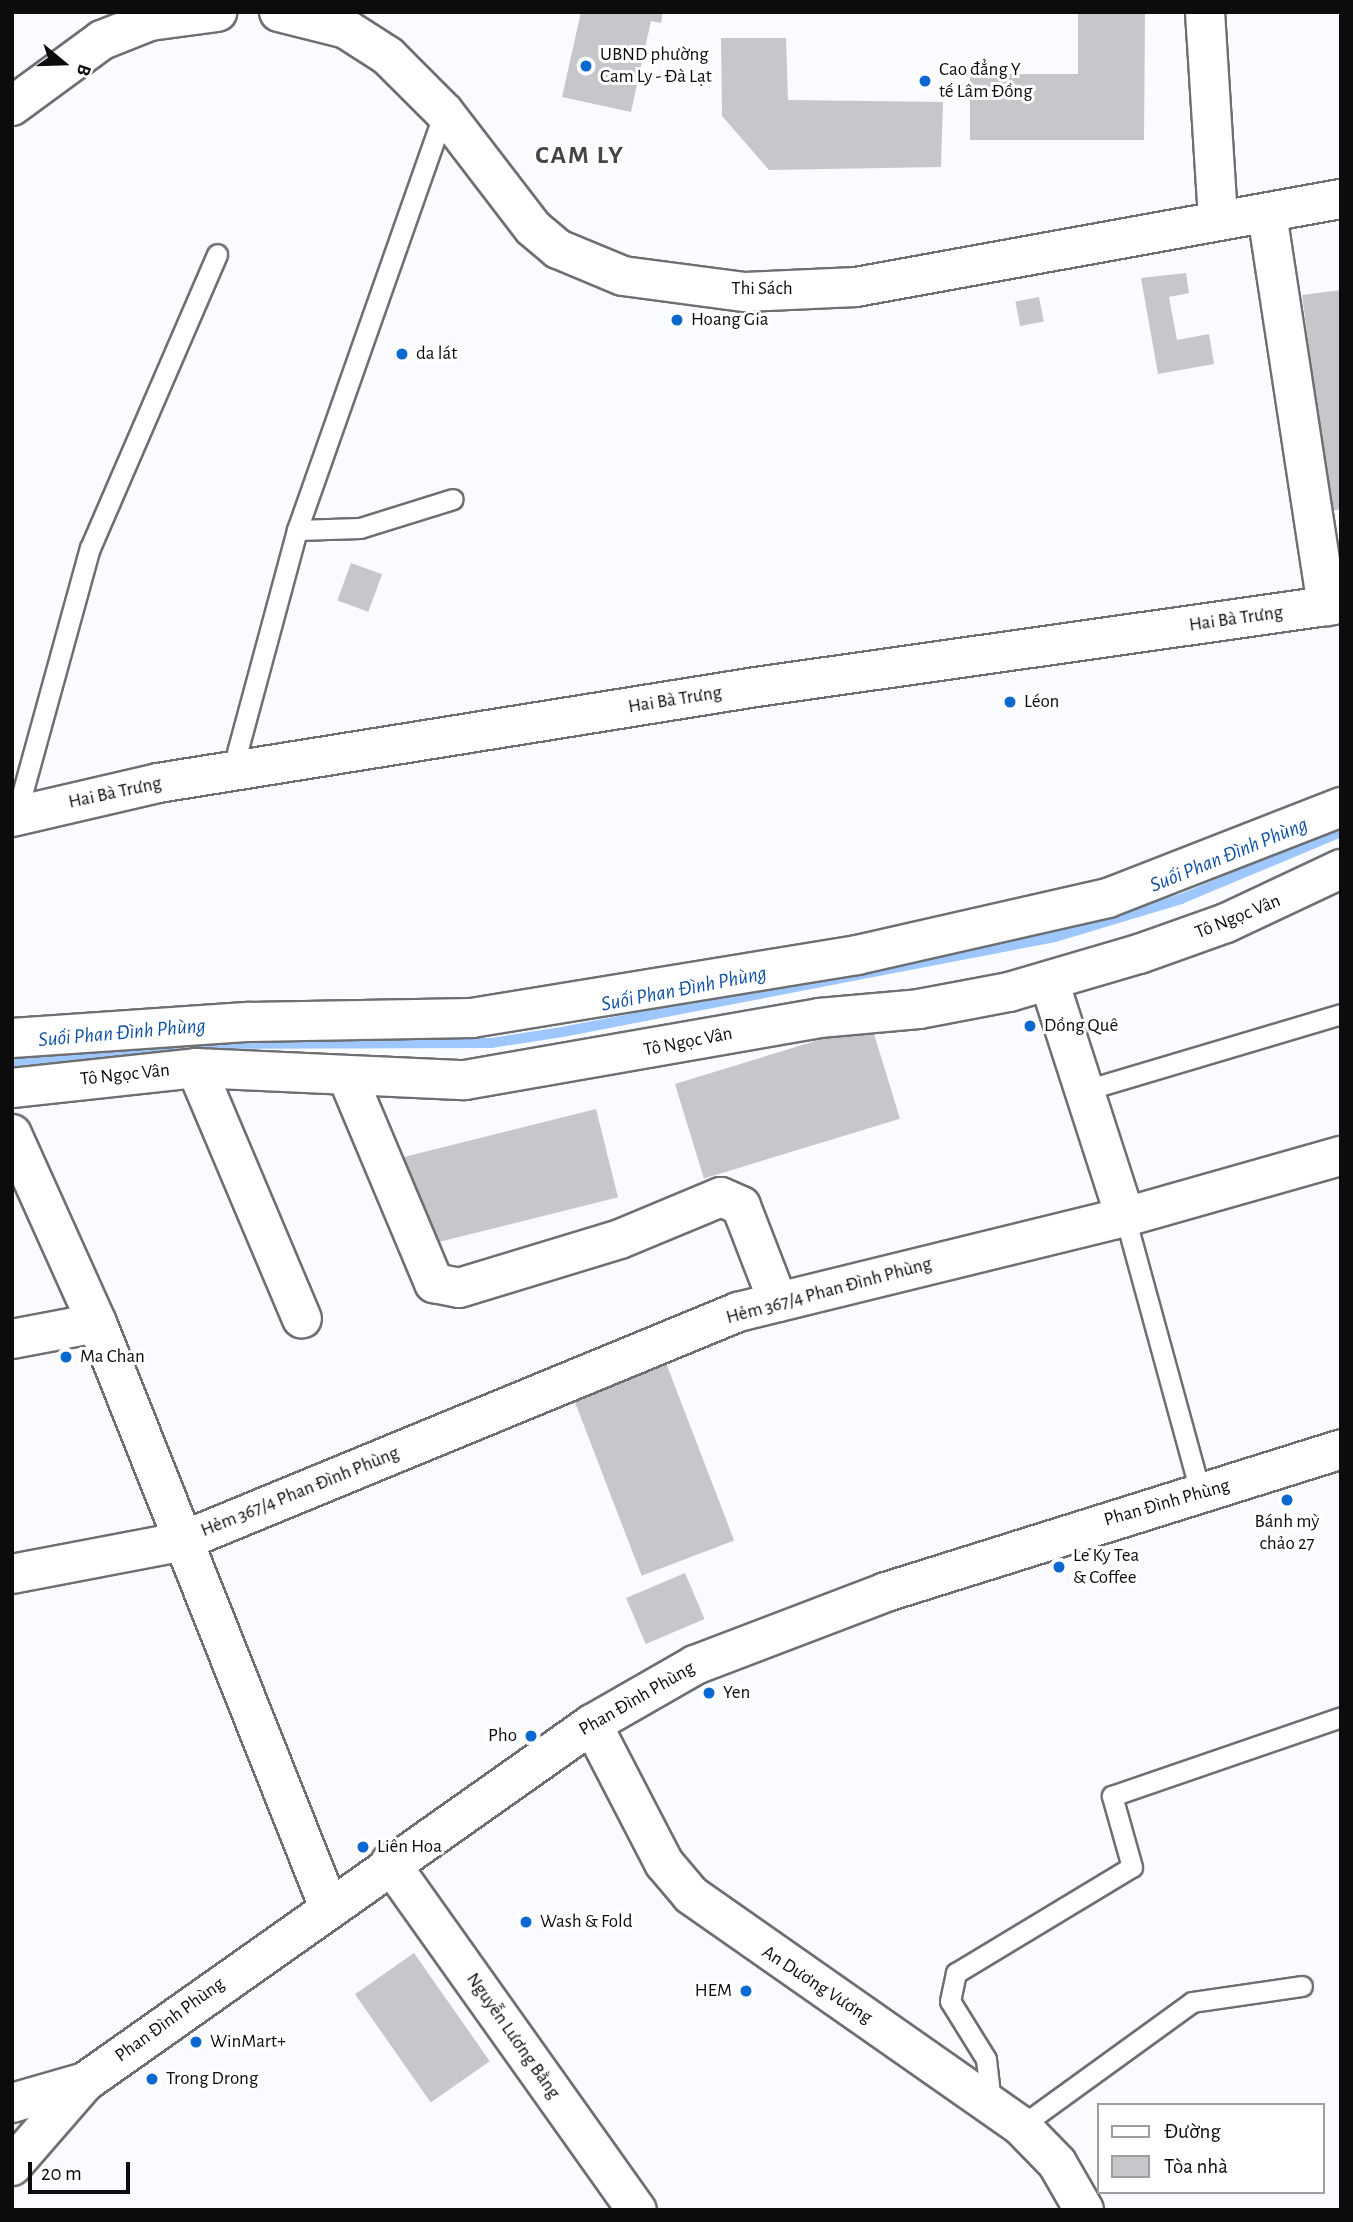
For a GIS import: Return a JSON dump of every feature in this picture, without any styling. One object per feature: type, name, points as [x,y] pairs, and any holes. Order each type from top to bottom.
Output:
[{"type":"street","points":[[12,106],[102,40],[148,17],[217,12]]},
{"type":"street","name":"Thi Sách","points":[[279,12],[346,29],[388,56],[444,112],[533,228],[558,249],[623,276],[745,292],[856,287],[1341,199]]},
{"type":"street","points":[[1205,12],[1218,221]]},
{"type":"street","points":[[1268,214],[1334,605]]},
{"type":"street","name":"Hai Bà Trưng","points":[[14,816],[232,771],[756,687],[1334,605]]},
{"type":"street","points":[[12,1038],[249,1022],[472,1018],[857,955],[1108,898],[1341,807]]},
{"type":"street","name":"Tô Ngọc Vân","points":[[12,1088],[196,1068],[465,1080],[533,1072],[819,1018],[919,1009],[1049,981],[1226,923],[1341,869]]},
{"type":"street","points":[[1049,981],[1125,1217]]},
{"type":"street","points":[[196,1068],[302,1319]]},
{"type":"street","points":[[347,1076],[434,1283],[459,1288],[620,1239],[720,1197],[741,1206],[778,1302]]},
{"type":"street","points":[[12,1134],[97,1323],[180,1542],[328,1905]]},
{"type":"street","name":"Hẻm 367/4 Phan Đình Phùng","points":[[180,1542],[738,1312],[1125,1217],[1341,1156]]},
{"type":"street","points":[[12,1339],[97,1323]]},
{"type":"street","name":"Phan Đình Phùng","points":[[12,2104],[85,2082],[328,1905],[592,1724],[695,1665],[762,1636],[1341,1449]]},
{"type":"street","points":[[12,1574],[180,1542]]},
{"type":"street","name":"An Dương Vương","points":[[592,1724],[664,1863],[691,1895],[1006,2115],[1057,2163],[1084,2210]]},
{"type":"street","name":"Nguyễn Lương Bằng","points":[[390,1863],[637,2210]]},
{"type":"street","points":[[12,2166],[85,2082]]},
{"type":"lane","points":[[232,771],[297,530],[444,112]]},
{"type":"lane","points":[[14,816],[90,548],[217,254]]},
{"type":"lane","points":[[297,530],[360,528],[453,499]]},
{"type":"lane","points":[[1086,1090],[1341,1014]]},
{"type":"lane","points":[[1125,1217],[1200,1494]]},
{"type":"lane","points":[[1302,1986],[1192,2002],[1006,2115],[986,2059],[950,2001],[956,1973],[1132,1867],[1112,1796],[1341,1717]]},
{"type":"building","points":[[581,12],[663,12],[661,23],[651,21],[631,112],[562,97]]},
{"type":"building","points":[[1078,12],[1145,12],[1144,140],[970,140],[970,74],[1078,74]]},
{"type":"building","points":[[721,38],[786,38],[788,100],[943,102],[941,167],[769,170],[722,116]]},
{"type":"building","points":[[1186,273],[1189,293],[1169,297],[1177,340],[1209,334],[1214,364],[1158,374],[1141,278]]},
{"type":"building","points":[[1341,290],[1341,509],[1331,511],[1302,295]]},
{"type":"building","points":[[1039,297],[1044,322],[1020,326],[1015,302]]},
{"type":"building","points":[[351,563],[382,574],[368,612],[337,601]]},
{"type":"building","points":[[871,1024],[900,1119],[704,1179],[675,1084]]},
{"type":"building","points":[[596,1109],[618,1197],[426,1245],[404,1157]]},
{"type":"building","points":[[666,1363],[734,1540],[642,1576],[574,1398]]},
{"type":"building","points":[[685,1573],[705,1619],[646,1644],[626,1598]]},
{"type":"building","points":[[414,1953],[490,2061],[431,2102],[355,1994]]},
{"type":"waterway","name":"Suối Phan Đình Phùng","points":[[193,1044],[491,1043],[562,1032],[1055,937],[1181,899],[1341,832]]},
{"type":"waterway","name":"Suối Phan Đình Phùng","points":[[12,1062],[174,1046]]},
{"type":"place","name":"UBND phường Cam Ly - Đà Lạt","points":[[586,66]]},
{"type":"place","name":"Cao đẳng Y tế Lâm Đồng","points":[[925,81]]},
{"type":"place","name":"Hoang Gia","points":[[677,320]]},
{"type":"place","name":"da lát","points":[[402,354]]},
{"type":"place","name":"Léon","points":[[1010,702]]},
{"type":"place","name":"Dồng Quê","points":[[1030,1026]]},
{"type":"place","name":"Ma Chan","points":[[66,1357]]},
{"type":"place","name":"Bánh mỳ chảo 27","points":[[1287,1500]]},
{"type":"place","name":"Le Ky Tea & Coffee","points":[[1059,1567]]},
{"type":"place","name":"Yen","points":[[709,1693]]},
{"type":"place","name":"Pho","points":[[531,1736]]},
{"type":"place","name":"Liên Hoa","points":[[363,1847]]},
{"type":"place","name":"Wash & Fold","points":[[526,1922]]},
{"type":"place","name":"HEM","points":[[746,1991]]},
{"type":"place","name":"WinMart+","points":[[196,2042]]},
{"type":"place","name":"Trong Drong","points":[[152,2079]]},
{"type":"district","name":"CAM LY","points":[[580,156]]}]
